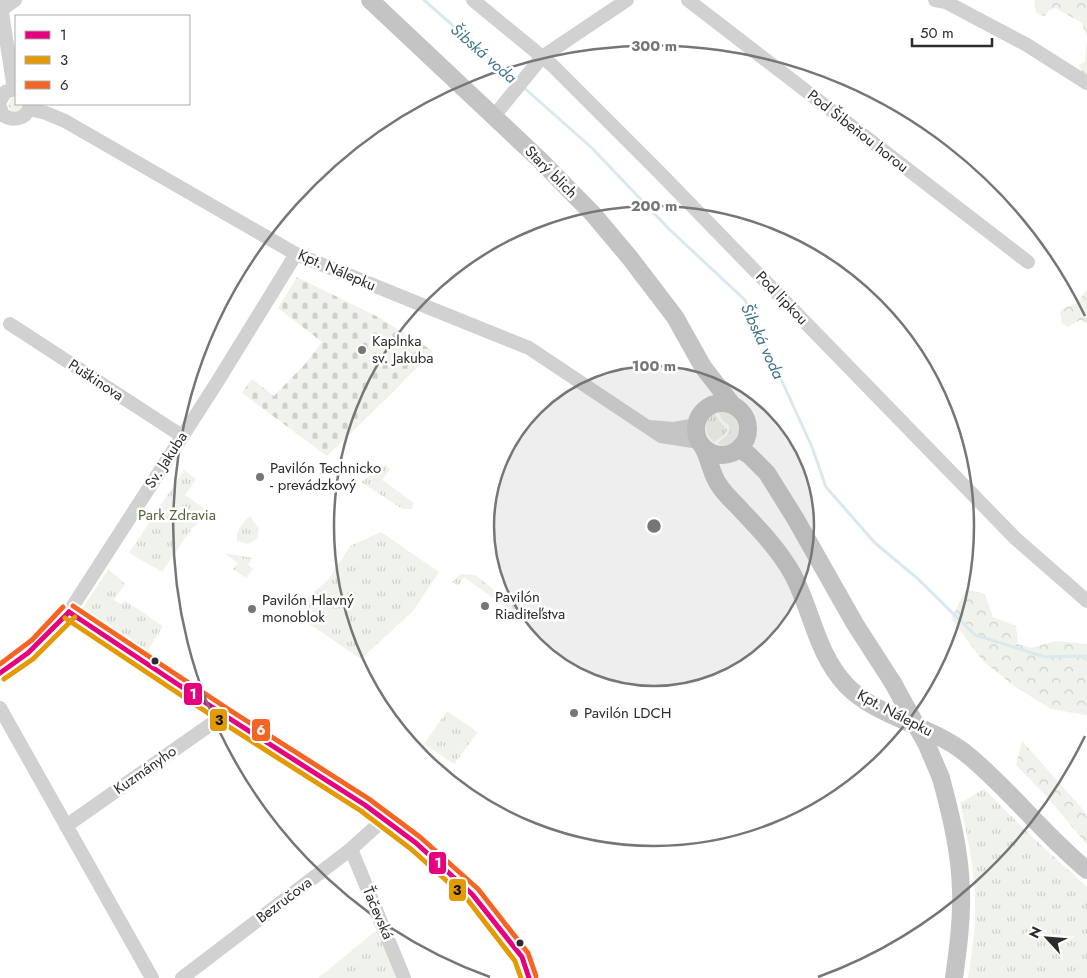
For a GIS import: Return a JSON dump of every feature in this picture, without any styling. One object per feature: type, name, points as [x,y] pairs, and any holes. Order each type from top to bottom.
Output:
[{"type":"main road","name":"Starý blich","points":[[370,0],[494,116],[586,207],[630,258],[675,317],[704,367],[731,403]]},
{"type":"main road","name":"Starý blich","points":[[704,367],[706,408]]},
{"type":"main road","points":[[733,452],[747,440],[749,426],[743,412],[731,403],[722,402],[714,404],[701,413],[700,438],[710,452],[718,455],[733,452],[749,455],[767,473],[795,518],[855,624],[893,683],[919,730],[941,778],[958,854],[962,891],[960,935],[954,978]]},
{"type":"main road","points":[[748,434],[757,443],[763,456],[767,473]]},
{"type":"main road","name":"Kpt. Nálepku","points":[[700,438],[719,486],[763,533],[792,573],[826,657],[835,672],[847,686],[860,697],[879,708],[943,739],[963,752],[1087,870]]},
{"type":"main road","name":"Kpt. Nálepku","points":[[730,498],[723,480],[723,460],[733,452]]},
{"type":"street","points":[[15,0],[0,5],[15,89],[5,92],[1,111],[11,119],[20,119],[27,113],[30,106]]},
{"type":"street","name":"Pod lipkou","points":[[473,0],[542,57],[666,179],[1015,538],[1087,601]]},
{"type":"street","points":[[494,116],[542,57],[626,0]]},
{"type":"street","name":"Pod Šibeňou horou","points":[[688,0],[1028,262]]},
{"type":"street","points":[[935,0],[946,2],[1027,45],[1087,83]]},
{"type":"street","name":"Kpt. Nálepku","points":[[30,106],[65,121],[296,254],[529,348],[646,427],[674,428],[700,438]]},
{"type":"street","name":"Sv. Jakuba","points":[[0,672],[12,666],[40,643],[69,612],[216,384],[296,254]]},
{"type":"street","name":"Puškinova","points":[[10,324],[182,436]]},
{"type":"street","points":[[69,612],[224,715],[365,805],[416,843],[472,894],[522,957],[528,978]]},
{"type":"street","points":[[0,708],[152,978]]},
{"type":"street","name":"Kuzmányho","points":[[66,826],[224,715]]},
{"type":"street","name":"Bezručova","points":[[182,978],[351,849],[384,820]]},
{"type":"street","name":"Ťačevská","points":[[351,849],[404,978]]},
{"type":"green space","points":[[1034,0],[1087,0],[1087,37],[1082,23],[1055,8],[1049,10],[1045,16],[1040,15],[1036,12]]},
{"type":"green space","points":[[1087,39],[1087,76],[1083,74],[1079,65],[1085,61]]},
{"type":"green space","points":[[15,97],[15,105],[22,105],[20,110],[16,112],[11,111],[8,105],[10,99]]},
{"type":"green space","points":[[297,277],[378,317],[433,351],[327,456],[242,393],[252,379],[274,396],[305,364],[322,342],[278,308]]},
{"type":"green space","points":[[1087,289],[1087,323],[1080,320],[1068,327],[1062,323],[1060,314],[1062,309],[1078,302]]},
{"type":"green space","points":[[724,411],[733,415],[740,429],[736,440],[725,446],[718,443],[730,431],[728,424],[723,421],[719,414],[719,412]]},
{"type":"green space","points":[[715,413],[727,430],[725,434],[714,442],[708,435],[706,427],[708,419]]},
{"type":"green space","points":[[385,465],[390,469],[382,480],[414,503],[412,509],[403,509],[361,482]]},
{"type":"green space","name":"Park Zdravia","points":[[184,470],[196,479],[185,495],[211,513],[192,528],[162,572],[129,553]]},
{"type":"green space","points":[[250,516],[259,529],[257,539],[247,544],[237,541],[240,527]]},
{"type":"green space","points":[[381,532],[439,572],[413,611],[361,659],[305,621],[310,613],[308,597],[328,580],[350,546]]},
{"type":"green space","points":[[224,553],[252,558],[248,565],[253,569],[246,578],[233,569],[238,563]]},
{"type":"green space","points":[[108,570],[125,584],[114,600],[121,604],[124,600],[163,626],[147,652],[82,609]]},
{"type":"green space","points":[[461,574],[475,575],[520,610],[521,614],[519,617],[464,577],[458,586],[452,582]]},
{"type":"green space","points":[[966,589],[985,594],[993,617],[1016,626],[1018,644],[1031,648],[1055,641],[1087,644],[1087,715],[1051,709],[1014,686],[983,661],[951,619]]},
{"type":"green space","points":[[447,711],[478,732],[454,764],[424,744]]},
{"type":"green space","points":[[1022,741],[1087,814],[1087,845],[1049,799],[1016,765]]},
{"type":"green space","points":[[984,789],[1031,836],[1087,887],[1087,978],[968,978],[973,945],[975,899],[971,858],[960,803]]},
{"type":"green space","points":[[383,925],[404,978],[318,978]]},
{"type":"waterway","name":"Šibská voda","points":[[424,0],[517,82]]},
{"type":"waterway","name":"Šibská voda","points":[[522,86],[592,148],[669,229],[745,300],[812,447],[826,487],[875,543],[917,578],[975,635],[1045,657],[1087,656]]},
{"type":"transit line","name":"6","points":[[73,606],[228,709],[369,799],[420,837],[478,889],[528,953],[536,976]]},
{"type":"transit line","name":"6","points":[[0,664],[32,640],[63,607]]},
{"type":"transit line","name":"1","points":[[69,612],[224,715],[365,805],[416,843],[472,894],[522,957],[529,978]]},
{"type":"transit line","name":"1","points":[[0,673],[28,653],[69,612]]},
{"type":"transit line","name":"3","points":[[4,679],[33,659],[75,617]]},
{"type":"transit line","name":"3","points":[[65,618],[220,721],[361,811],[411,849],[467,899],[515,961],[521,978]]},
{"type":"place","name":"Kaplnka sv. Jakuba","points":[[362,350]]},
{"type":"place","name":"Pavilón Technicko - prevádzkový","points":[[260,477]]},
{"type":"place","name":"Pavilón Riaditeľstva","points":[[485,606]]},
{"type":"place","name":"Pavilón Hlavný monoblok","points":[[252,609]]},
{"type":"place","name":"Pavilón LDCH","points":[[574,713]]}]
